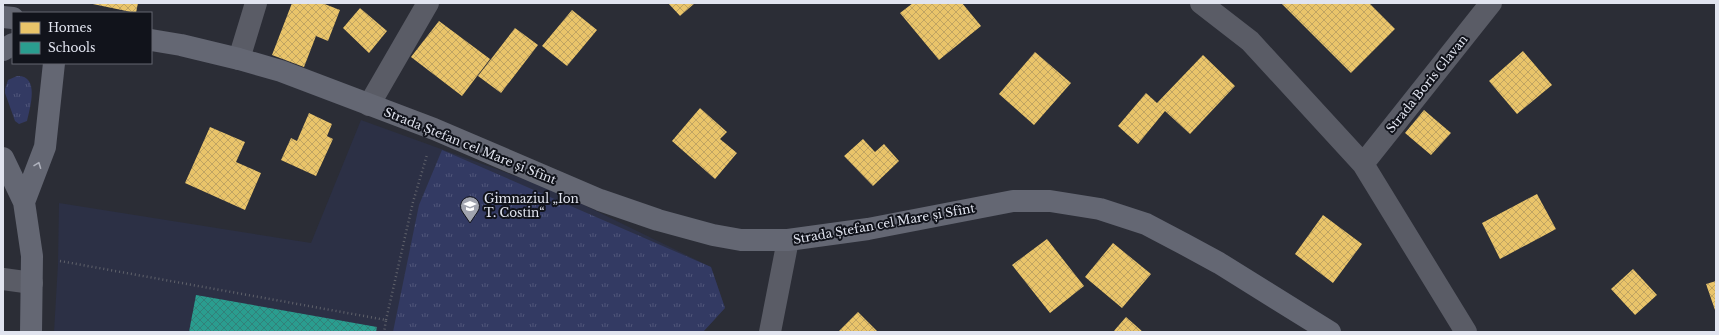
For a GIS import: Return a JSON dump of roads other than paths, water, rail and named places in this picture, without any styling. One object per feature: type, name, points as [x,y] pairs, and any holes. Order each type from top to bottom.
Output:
[{"type":"street","points":[[239,59],[256,3]]},
{"type":"street","points":[[369,105],[428,3]]},
{"type":"street","points":[[1200,3],[1250,41],[1363,164],[1466,332]]},
{"type":"street","name":"Strada Boris Glavan","points":[[1363,164],[1491,3]]},
{"type":"street","name":"Strada Ștefan cel Mare și Sfînt","points":[[152,40],[182,45],[281,71],[434,129],[600,200],[658,220],[713,235],[741,240],[788,240],[868,229],[1013,201],[1050,201],[1100,209],[1146,224],[1220,263],[1330,332]]},
{"type":"street","points":[[3,50],[12,45]]},
{"type":"street","points":[[24,202],[45,147],[52,67]]},
{"type":"street","points":[[3,158],[24,202],[32,256],[31,332]]},
{"type":"street","points":[[770,332],[788,240]]},
{"type":"street","points":[[3,280],[32,283]]},
{"type":"place","name":"Gimnaziul „Ion T. Costin“","points":[[470,223]]}]
